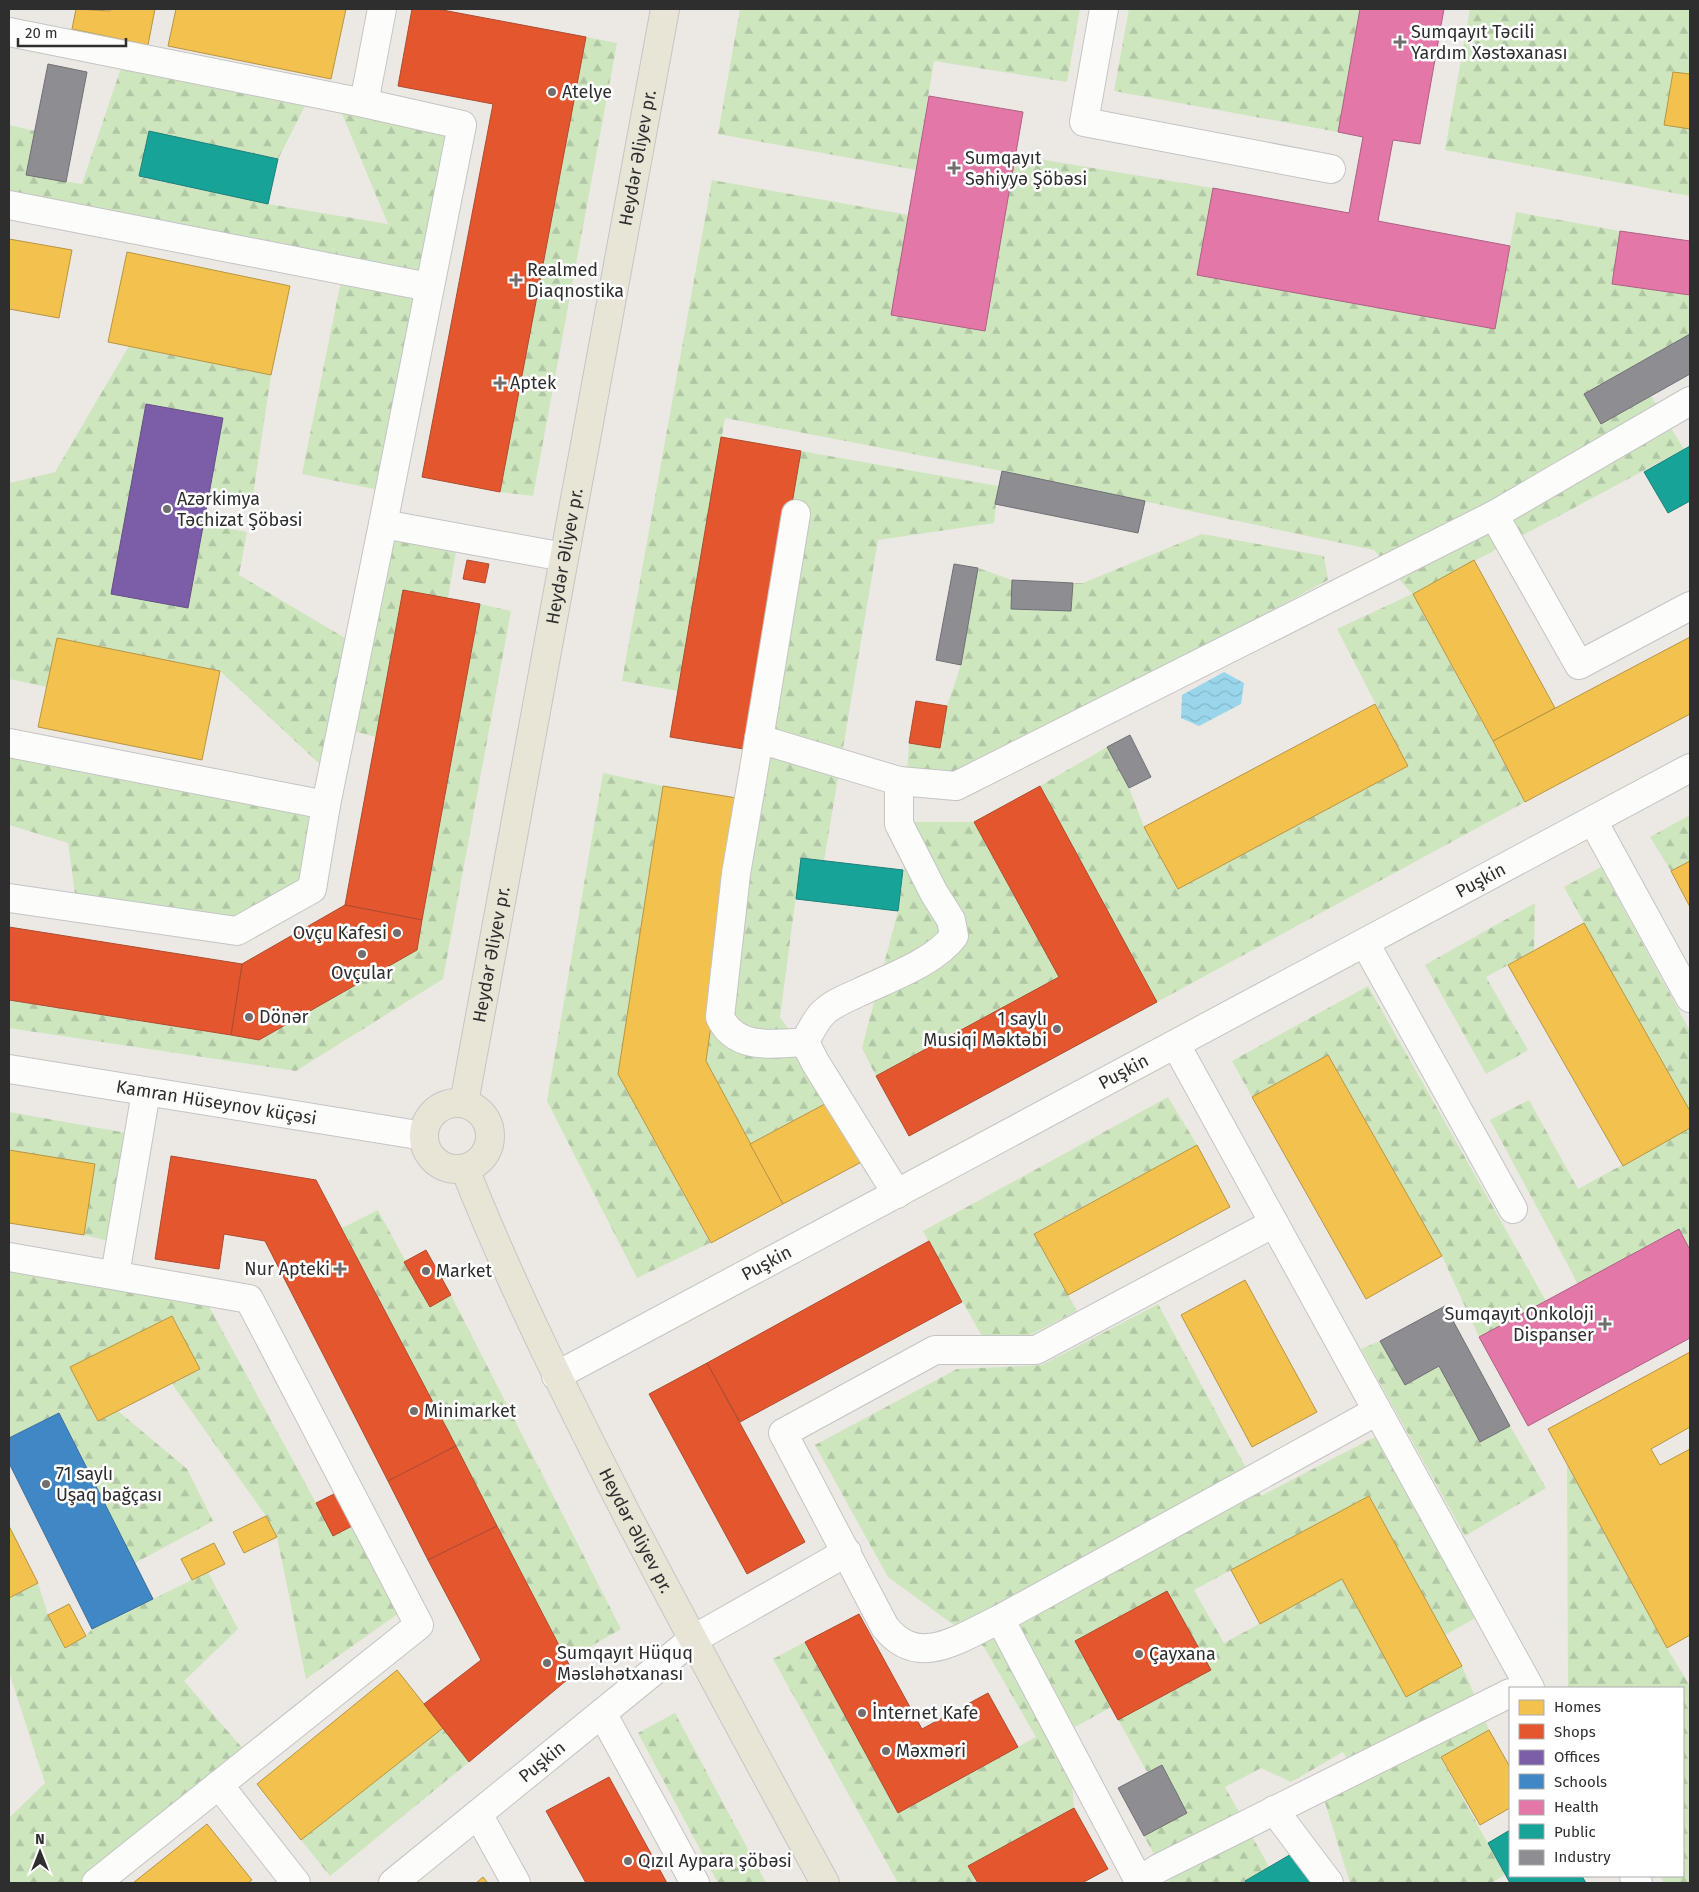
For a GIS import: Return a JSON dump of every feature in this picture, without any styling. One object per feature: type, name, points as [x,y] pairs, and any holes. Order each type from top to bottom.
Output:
[{"type":"main road","name":"Heydər Əliyev pr.","points":[[464,1103],[665,9]]},
{"type":"main road","points":[[451,1103],[464,1103],[479,1110],[486,1117],[491,1135],[488,1151],[482,1159],[465,1169],[455,1169],[438,1163],[426,1147],[424,1136],[428,1120],[440,1107],[451,1103]]},
{"type":"main road","name":"Heydər Əliyev pr.","points":[[465,1169],[492,1238],[556,1376],[692,1640],[825,1883]]},
{"type":"street","points":[[364,103],[382,9]]},
{"type":"street","points":[[1104,9],[1084,122],[1330,169]]},
{"type":"street","points":[[9,32],[364,103],[462,125],[326,804],[312,889],[237,932],[9,898]]},
{"type":"street","points":[[9,205],[429,287]]},
{"type":"street","points":[[759,739],[900,781],[956,786],[1494,515],[1690,400]]},
{"type":"street","points":[[796,514],[736,874],[720,1017],[730,1032],[756,1045],[805,1042]]},
{"type":"street","points":[[1494,515],[1578,664],[1690,606]]},
{"type":"street","points":[[382,524],[564,557]]},
{"type":"street","points":[[9,743],[326,804]]},
{"type":"street","name":"Puşkin","points":[[556,1376],[1690,768]]},
{"type":"street","points":[[805,1042],[814,1024],[824,1012],[838,1002],[904,971],[946,947],[954,936],[951,920],[934,893],[898,824],[900,781]]},
{"type":"street","points":[[1593,821],[1687,984]]},
{"type":"street","points":[[1365,943],[1513,1208]]},
{"type":"street","points":[[805,1042],[815,1062],[897,1194]]},
{"type":"street","points":[[1176,1045],[1377,1410],[1521,1687]]},
{"type":"street","name":"Kamran Hüseynov küçəsi","points":[[9,1069],[424,1136]]},
{"type":"street","points":[[116,1275],[146,1092]]},
{"type":"street","points":[[1274,1224],[1036,1350],[935,1350],[783,1433],[847,1552],[885,1628],[895,1639],[906,1646],[922,1650],[939,1647],[1000,1618],[1377,1410]]},
{"type":"street","points":[[9,1257],[250,1298],[419,1625],[96,1883]]},
{"type":"street","name":"Puşkin","points":[[393,1883],[692,1640],[847,1552]]},
{"type":"street","points":[[1000,1618],[1139,1882],[1154,1870],[1509,1694]]},
{"type":"street","points":[[602,1713],[695,1883]]},
{"type":"street","points":[[220,1785],[296,1883]]},
{"type":"street","points":[[1274,1810],[1329,1883]]},
{"type":"street","points":[[478,1814],[516,1883]]},
{"type":"green space","points":[[740,9],[1080,9],[1067,82],[934,61],[916,170],[718,134]]},
{"type":"green space","points":[[1129,9],[1360,9],[1338,132],[1114,91]]},
{"type":"green space","points":[[1470,9],[1690,9],[1690,74],[1673,72],[1664,124],[1690,129],[1690,196],[1445,150]]},
{"type":"green space","points":[[586,37],[617,43],[533,496],[500,492]]},
{"type":"green space","points":[[125,56],[312,92],[278,159],[149,131],[139,177],[268,204],[388,224],[335,97],[462,125],[389,492],[302,474],[343,271],[9,205],[9,125],[35,131],[26,175],[82,184]]},
{"type":"green space","points":[[1015,155],[1213,188],[1198,275],[1495,329],[1516,212],[1620,231],[1612,284],[1690,295],[1690,334],[1584,394],[1601,424],[1651,396],[1684,449],[1413,594],[1525,802],[1157,1002],[1040,786],[1107,747],[1129,788],[1144,827],[1178,889],[1408,766],[1337,629],[1412,594],[1374,550],[1002,471],[725,418],[678,691],[622,681],[712,180],[909,215]]},
{"type":"green space","points":[[129,346],[271,375],[252,502],[209,494],[223,418],[146,404],[111,594],[188,608],[204,524],[247,532],[239,575],[350,641],[324,768],[220,671],[57,638],[47,687],[9,679],[9,483],[55,472]]},
{"type":"green space","points":[[801,451],[998,486],[994,523],[878,540],[824,861],[801,858],[780,1017],[836,1098],[750,1144],[706,1061],[750,750]]},
{"type":"green space","points":[[383,524],[458,539],[448,598],[376,737],[342,728]]},
{"type":"green space","points":[[1202,534],[1324,556],[1328,580],[967,775],[907,774],[909,743],[940,748],[947,706],[961,665],[978,568],[1012,580],[1011,609],[1071,611],[1073,583],[1083,583]]},
{"type":"green space","points":[[480,604],[511,611],[443,979],[296,1071],[9,1028],[9,1000],[259,1040],[417,950]]},
{"type":"green space","points":[[9,743],[326,805],[312,889],[237,931],[77,908],[68,843],[9,825]]},
{"type":"green space","points":[[603,773],[663,786],[618,1074],[710,1243],[637,1278],[547,1101]]},
{"type":"green space","points":[[1690,815],[1690,861],[1671,871],[1650,837]]},
{"type":"green space","points":[[911,822],[974,822],[1059,977],[876,1076],[862,1048],[898,911]]},
{"type":"green space","points":[[1601,867],[1690,1031],[1690,1111],[1564,887]]},
{"type":"green space","points":[[1535,903],[1534,951],[1486,977],[1528,1050],[1486,1074],[1425,965]]},
{"type":"green space","points":[[1368,986],[1546,1301],[1479,1337],[1442,1256],[1328,1055],[1252,1097],[1232,1061]]},
{"type":"green space","points":[[1168,1097],[1197,1145],[1034,1233],[1077,1311],[1026,1337],[983,1338],[923,1231]]},
{"type":"green space","points":[[1529,1100],[1578,1189],[1690,1128],[1690,1250],[1679,1229],[1578,1284],[1490,1120]]},
{"type":"green space","points":[[9,1112],[127,1133],[109,1241],[84,1235],[95,1165],[9,1150]]},
{"type":"green space","points":[[378,1210],[430,1307],[451,1295],[621,1629],[567,1660],[342,1228]]},
{"type":"green space","points":[[9,1257],[200,1290],[334,1536],[354,1525],[399,1613],[306,1679],[277,1537],[266,1516],[172,1384],[199,1369],[172,1316],[70,1367],[98,1421],[118,1411],[187,1469],[213,1521],[135,1563],[59,1413],[9,1438]]},
{"type":"green space","points":[[1158,1304],[1261,1496],[1388,1430],[1488,1611],[1445,1635],[1369,1496],[1194,1590],[1224,1643],[1342,1579],[1406,1696],[1462,1666],[1489,1730],[1441,1758],[1505,1875],[1491,1883],[1350,1883],[1323,1796],[1356,1775],[1343,1752],[1291,1782],[1261,1768],[1225,1787],[1269,1867],[1245,1881],[1247,1883],[1170,1883],[1144,1836],[1187,1813],[1162,1765],[1147,1772],[1111,1707],[1068,1731],[1074,1808],[969,1866],[978,1883],[898,1883],[773,1659],[805,1642],[898,1813],[1036,1737],[984,1647],[888,1577],[815,1445],[957,1369],[1042,1365]]},
{"type":"green space","points":[[1380,1341],[1405,1385],[1439,1366],[1480,1442],[1510,1426],[1546,1488],[1465,1536],[1361,1349]]},
{"type":"green space","points":[[1567,1465],[1667,1648],[1690,1686],[1690,1883],[1664,1883],[1661,1877],[1684,1877],[1684,1687],[1568,1687]]},
{"type":"green space","points":[[208,1572],[238,1629],[184,1681],[252,1759],[96,1883],[9,1883],[9,1818],[45,1783],[9,1672],[9,1598],[38,1583],[48,1615],[65,1648],[86,1636],[92,1629]]},
{"type":"green space","points":[[675,1713],[766,1883],[718,1883],[638,1733]]},
{"type":"green space","points":[[443,1728],[469,1762],[330,1876],[301,1840]]},
{"type":"water","points":[[1224,672],[1244,683],[1241,704],[1199,726],[1181,718],[1182,695]]},
{"type":"building: Homes","points":[[76,9],[110,11],[111,9],[155,9],[148,45],[72,29]]},
{"type":"building: Homes","points":[[176,9],[346,9],[331,79],[168,46]]},
{"type":"building: Homes","points":[[1673,72],[1690,74],[1690,129],[1664,125]]},
{"type":"building: Homes","points":[[9,239],[72,250],[59,318],[9,309]]},
{"type":"building: Homes","points":[[127,252],[290,286],[271,375],[108,342]]},
{"type":"building: Homes","points":[[1474,560],[1555,708],[1493,741],[1413,594]]},
{"type":"building: Homes","points":[[1690,637],[1690,714],[1525,802],[1493,741]]},
{"type":"building: Homes","points":[[57,638],[220,671],[202,760],[38,727]]},
{"type":"building: Homes","points":[[1375,704],[1408,766],[1178,889],[1144,827]]},
{"type":"building: Homes","points":[[663,786],[743,799],[706,1061],[783,1204],[711,1243],[618,1074]]},
{"type":"building: Homes","points":[[1690,861],[1690,907],[1671,871]]},
{"type":"building: Homes","points":[[1584,923],[1690,1111],[1690,1128],[1623,1166],[1508,965]]},
{"type":"building: Homes","points":[[1328,1055],[1442,1256],[1366,1299],[1252,1097]]},
{"type":"building: Homes","points":[[836,1098],[869,1158],[783,1204],[750,1144]]},
{"type":"building: Homes","points":[[1197,1145],[1230,1207],[1068,1295],[1034,1234]]},
{"type":"building: Homes","points":[[9,1150],[95,1164],[84,1235],[9,1223]]},
{"type":"building: Homes","points":[[1245,1280],[1317,1412],[1252,1447],[1181,1315]]},
{"type":"building: Homes","points":[[172,1316],[200,1369],[98,1421],[70,1367]]},
{"type":"building: Homes","points":[[1690,1352],[1690,1427],[1651,1449],[1660,1465],[1690,1449],[1690,1635],[1667,1648],[1548,1429]]},
{"type":"building: Homes","points":[[1369,1496],[1462,1666],[1406,1697],[1342,1579],[1260,1624],[1231,1570]]},
{"type":"building: Homes","points":[[266,1516],[277,1537],[244,1553],[233,1532]]},
{"type":"building: Homes","points":[[9,1526],[38,1583],[9,1598]]},
{"type":"building: Homes","points":[[214,1543],[225,1564],[192,1580],[181,1559]]},
{"type":"building: Homes","points":[[69,1604],[86,1636],[65,1648],[48,1615]]},
{"type":"building: Homes","points":[[397,1670],[443,1728],[301,1840],[257,1784]]},
{"type":"building: Homes","points":[[1489,1730],[1509,1765],[1509,1809],[1480,1825],[1441,1757]]},
{"type":"building: Homes","points":[[207,1824],[252,1880],[248,1883],[133,1883]]},
{"type":"building: Homes","points":[[483,1877],[488,1883],[476,1883]]},
{"type":"building: Shops","points":[[412,9],[437,9],[586,37],[500,492],[422,477],[493,104],[398,86]]},
{"type":"building: Shops","points":[[721,437],[801,451],[750,750],[670,737]]},
{"type":"building: Shops","points":[[467,560],[489,564],[485,583],[463,579]]},
{"type":"building: Shops","points":[[403,590],[480,604],[422,920],[345,905]]},
{"type":"building: Shops","points":[[916,701],[947,706],[940,748],[909,743]]},
{"type":"building: Shops","name":"1 saylı Musiqi Məktəbi","points":[[1040,786],[1157,1002],[909,1136],[876,1076],[1059,977],[974,822]]},
{"type":"building: Shops","points":[[345,905],[422,920],[417,950],[259,1040],[231,1035],[242,964]]},
{"type":"building: Shops","points":[[9,927],[242,964],[231,1035],[9,1000]]},
{"type":"building: Shops","points":[[171,1156],[316,1180],[456,1446],[388,1481],[265,1241],[224,1234],[219,1269],[155,1259]]},
{"type":"building: Shops","points":[[929,1241],[962,1302],[740,1422],[707,1363]]},
{"type":"building: Shops","points":[[426,1250],[451,1295],[430,1307],[404,1262]]},
{"type":"building: Shops","points":[[707,1363],[805,1542],[747,1574],[649,1394]]},
{"type":"building: Shops","points":[[456,1446],[497,1526],[428,1560],[388,1481]]},
{"type":"building: Shops","points":[[338,1492],[354,1525],[333,1536],[316,1503]]},
{"type":"building: Shops","points":[[497,1526],[574,1674],[469,1762],[424,1704],[481,1660],[428,1560]]},
{"type":"building: Shops","points":[[1167,1591],[1211,1670],[1118,1720],[1075,1641]]},
{"type":"building: Shops","points":[[859,1614],[922,1729],[988,1693],[1018,1747],[898,1813],[805,1642]]},
{"type":"building: Shops","points":[[609,1777],[667,1883],[586,1883],[546,1811]]},
{"type":"building: Shops","points":[[1074,1808],[1108,1869],[1082,1883],[978,1883],[968,1866]]},
{"type":"building: Offices","name":"Azərkimya Təchizat Şöbəsi","points":[[146,404],[223,418],[188,608],[111,594]]},
{"type":"building: Schools","points":[[59,1413],[153,1599],[92,1629],[9,1463],[9,1438]]},
{"type":"building: Health","points":[[1360,9],[1444,9],[1420,144],[1393,140],[1378,221],[1510,246],[1495,329],[1197,275],[1213,188],[1349,213],[1363,137],[1338,132]]},
{"type":"building: Health","points":[[929,96],[1023,112],[985,331],[891,315]]},
{"type":"building: Health","points":[[1620,231],[1690,241],[1690,295],[1612,284]]},
{"type":"building: Health","points":[[1679,1229],[1690,1250],[1690,1338],[1528,1426],[1479,1337]]},
{"type":"building: Public","points":[[149,131],[278,159],[268,204],[139,176]]},
{"type":"building: Public","points":[[1690,446],[1690,501],[1668,513],[1644,472]]},
{"type":"building: Public","points":[[801,858],[903,870],[898,911],[796,899]]},
{"type":"building: Public","points":[[1509,1831],[1509,1877],[1583,1877],[1586,1883],[1510,1883],[1488,1843]]},
{"type":"building: Public","points":[[1293,1853],[1311,1883],[1247,1883],[1245,1881]]},
{"type":"building: Industry","points":[[48,64],[87,72],[66,182],[26,175]]},
{"type":"building: Industry","points":[[1690,334],[1690,374],[1601,424],[1584,394]]},
{"type":"building: Industry","points":[[1002,471],[1145,501],[1138,533],[995,504]]},
{"type":"building: Industry","points":[[954,564],[978,568],[961,665],[936,660]]},
{"type":"building: Industry","points":[[1012,580],[1073,583],[1071,611],[1011,609]]},
{"type":"building: Industry","points":[[1130,735],[1151,777],[1129,788],[1107,747]]},
{"type":"building: Industry","points":[[1445,1306],[1510,1426],[1480,1442],[1439,1366],[1405,1385],[1380,1341]]},
{"type":"building: Industry","points":[[1162,1765],[1187,1813],[1144,1836],[1118,1788]]},
{"type":"place","name":"Sumqayıt Təcili Yardım Xəstəxanası","points":[[1400,42]]},
{"type":"place","name":"Atelye","points":[[552,92]]},
{"type":"place","name":"Sumqayıt Səhiyyə Şöbəsi","points":[[954,168]]},
{"type":"place","name":"Realmed Diaqnostika","points":[[516,280]]},
{"type":"place","name":"Aptek","points":[[500,383]]},
{"type":"place","name":"Azərkimya Təchizat Şöbəsi","points":[[167,509]]},
{"type":"place","name":"Ovçu Kafesi","points":[[397,933]]},
{"type":"place","name":"Ovçular","points":[[362,954]]},
{"type":"place","name":"Dönər","points":[[249,1017]]},
{"type":"place","name":"1 saylı Musiqi Məktəbi","points":[[1057,1029]]},
{"type":"place","name":"Nur Apteki","points":[[340,1269]]},
{"type":"place","name":"Market","points":[[426,1271]]},
{"type":"place","name":"Sumqayıt Onkoloji Dispanser","points":[[1605,1324]]},
{"type":"place","name":"Minimarket","points":[[414,1411]]},
{"type":"place","name":"71 saylı Uşaq bağçası","points":[[46,1484]]},
{"type":"place","name":"Çayxana","points":[[1139,1654]]},
{"type":"place","name":"Sumqayıt Hüquq Məsləhətxanası","points":[[547,1663]]},
{"type":"place","name":"İnternet Kafe","points":[[862,1713]]},
{"type":"place","name":"Məxməri","points":[[886,1751]]},
{"type":"place","name":"Qızıl Aypara şöbəsi","points":[[628,1861]]}]
